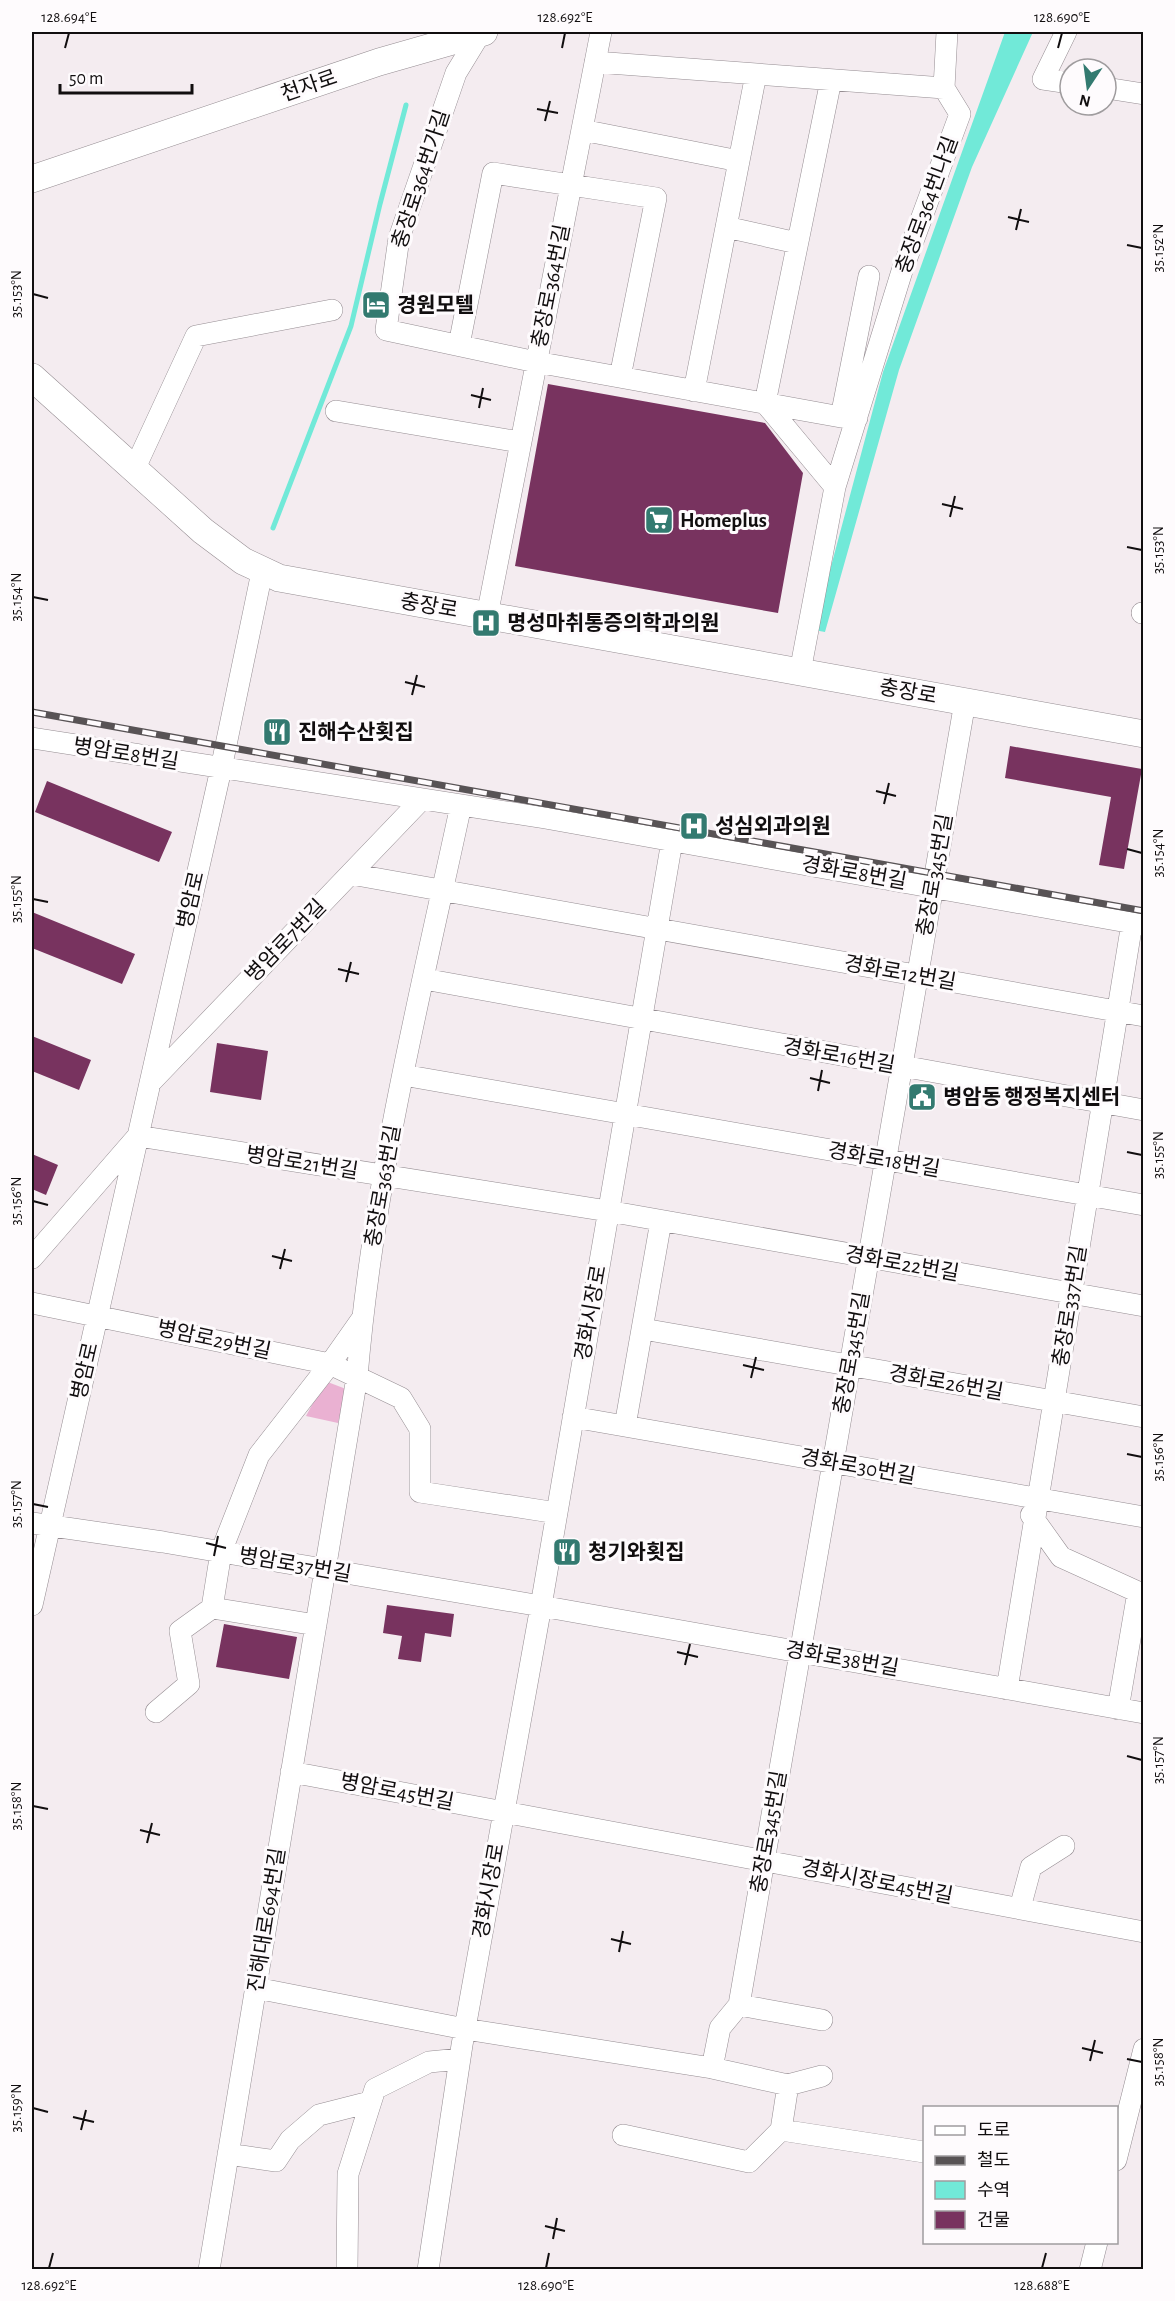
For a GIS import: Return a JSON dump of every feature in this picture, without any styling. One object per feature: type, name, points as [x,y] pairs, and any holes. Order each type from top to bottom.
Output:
[{"type":"main road","name":"천자로","points":[[32,179],[379,62],[483,32]]},
{"type":"main road","name":"충장로","points":[[32,377],[203,531],[243,561],[262,572],[279,578],[307,585],[1143,734]]},
{"type":"street","name":"충장로364번가길","points":[[483,32],[456,74],[399,238],[386,330],[536,362]]},
{"type":"street","name":"충장로364번길","points":[[487,616],[601,32]]},
{"type":"street","points":[[595,62],[944,88],[947,32]]},
{"type":"street","points":[[1058,81],[1043,79],[1066,32]]},
{"type":"street","points":[[694,391],[756,74]]},
{"type":"street","points":[[765,404],[831,80]]},
{"type":"street","name":"충장로364번나길","points":[[849,418],[960,114],[944,88]]},
{"type":"street","points":[[1118,90],[1143,94]]},
{"type":"street","points":[[582,130],[739,160]]},
{"type":"street","points":[[459,345],[493,173],[656,198],[620,377]]},
{"type":"street","points":[[726,227],[798,243]]},
{"type":"street","name":"충장로364번나길","points":[[849,418],[869,276]]},
{"type":"street","points":[[134,470],[196,336],[332,310]]},
{"type":"street","points":[[536,362],[849,418],[800,672]]},
{"type":"street","points":[[765,404],[835,486]]},
{"type":"street","points":[[336,411],[520,442]]},
{"type":"street","name":"병암로","points":[[32,1605],[40,1524],[97,1316],[221,769],[262,572]]},
{"type":"street","name":"충장로345번길","points":[[739,2005],[965,702]]},
{"type":"street","name":"병암로8번길","points":[[32,738],[221,769]]},
{"type":"street","points":[[221,769],[461,805],[672,841]]},
{"type":"street","name":"병암로7번길","points":[[150,1083],[422,799]]},
{"type":"street","name":"충장로363번길","points":[[325,1570],[357,1377],[362,1318],[382,1176],[461,805]]},
{"type":"street","name":"경화로8번길","points":[[672,841],[1138,924]]},
{"type":"street","name":"경화시장로","points":[[428,2270],[460,2058],[541,1606],[672,841]]},
{"type":"street","points":[[351,874],[656,930]]},
{"type":"street","name":"충장로337번길","points":[[1007,1689],[1118,1012],[1138,924]]},
{"type":"street","name":"경화로12번길","points":[[656,930],[1143,1016]]},
{"type":"street","points":[[424,979],[641,1020]]},
{"type":"street","name":"경화로16번길","points":[[641,1020],[1143,1110]]},
{"type":"street","points":[[403,1075],[625,1114]]},
{"type":"street","name":"경화로18번길","points":[[625,1114],[1143,1205]]},
{"type":"street","name":"병암로","points":[[32,1258],[138,1136]]},
{"type":"street","name":"병암로21번길","points":[[138,1136],[608,1211]]},
{"type":"street","name":"경화로22번길","points":[[608,1211],[1143,1306]]},
{"type":"street","points":[[625,1425],[661,1221]]},
{"type":"street","name":"병암로29번길","points":[[32,1303],[330,1364]]},
{"type":"street","points":[[212,1608],[221,1552],[259,1455],[330,1364],[362,1318]]},
{"type":"street","name":"경화로26번길","points":[[643,1329],[1143,1417]]},
{"type":"street","points":[[330,1364],[401,1398],[420,1429],[420,1492],[557,1513]]},
{"type":"street","name":"경화로30번길","points":[[573,1417],[1143,1516]]},
{"type":"street","points":[[1017,1494],[1061,1557],[1138,1592],[1118,1709]]},
{"type":"street","name":"병암로37번길","points":[[40,1524],[541,1606]]},
{"type":"street","name":"진해대로694번길","points":[[208,2270],[325,1570]]},
{"type":"street","name":"경화로38번길","points":[[541,1606],[1143,1713]]},
{"type":"street","points":[[156,1712],[189,1684],[180,1631],[212,1608],[316,1625]]},
{"type":"street","name":"병암로45번길","points":[[291,1772],[504,1812]]},
{"type":"street","name":"경화시장로45번길","points":[[504,1812],[1143,1932]]},
{"type":"street","points":[[1020,1908],[1031,1867],[1064,1846]]},
{"type":"street","points":[[256,1988],[465,2030],[712,2068],[788,2085],[822,2076]]},
{"type":"street","points":[[712,2068],[720,2028],[739,2005],[822,2020]]},
{"type":"street","points":[[1118,2152],[1143,2049]]},
{"type":"street","points":[[347,2270],[348,2174],[375,2089],[429,2062],[460,2058]]},
{"type":"street","points":[[623,2135],[749,2162],[782,2130],[788,2085]]},
{"type":"street","points":[[228,2154],[276,2161],[290,2140],[319,2115],[370,2102]]},
{"type":"street","points":[[782,2130],[923,2152]]},
{"type":"street","points":[[1090,2270],[1096,2244]]},
{"type":"shaded area","points":[[325,1381],[346,1389],[338,1423],[306,1416]]},
{"type":"water","points":[[1005,32],[1033,32],[972,167],[899,370],[825,632],[814,630],[883,372]]},
{"type":"building","name":"Homeplus","points":[[548,384],[765,423],[803,473],[778,613],[515,566]]},
{"type":"building","points":[[1010,746],[1142,769],[1124,869],[1099,865],[1111,797],[1005,778]]},
{"type":"building","points":[[47,781],[172,832],[159,862],[35,812]]},
{"type":"building","points":[[32,912],[135,954],[122,984],[32,948]]},
{"type":"building","points":[[32,1036],[91,1060],[79,1090],[32,1071]]},
{"type":"building","points":[[217,1043],[268,1051],[261,1100],[210,1092]]},
{"type":"building","points":[[32,1154],[58,1165],[46,1195],[32,1189]]},
{"type":"building","points":[[387,1605],[454,1614],[451,1637],[425,1633],[421,1662],[398,1659],[402,1636],[383,1633]]},
{"type":"building","points":[[224,1624],[297,1637],[289,1679],[216,1667]]},
{"type":"waterway","points":[[273,528],[351,326],[406,105]]},
{"type":"railway","points":[[32,712],[1144,911]]},
{"type":"place","name":"경원모텔","points":[[376,305]]},
{"type":"place","name":"Homeplus","points":[[659,520]]},
{"type":"place","name":"명성마취통증의학과의원","points":[[486,623]]},
{"type":"place","name":"진해수산횟집","points":[[277,732]]},
{"type":"place","name":"성심외과의원","points":[[694,826]]},
{"type":"place","name":"병암동 행정복지센터","points":[[922,1097]]},
{"type":"place","name":"청기와횟집","points":[[567,1552]]}]
